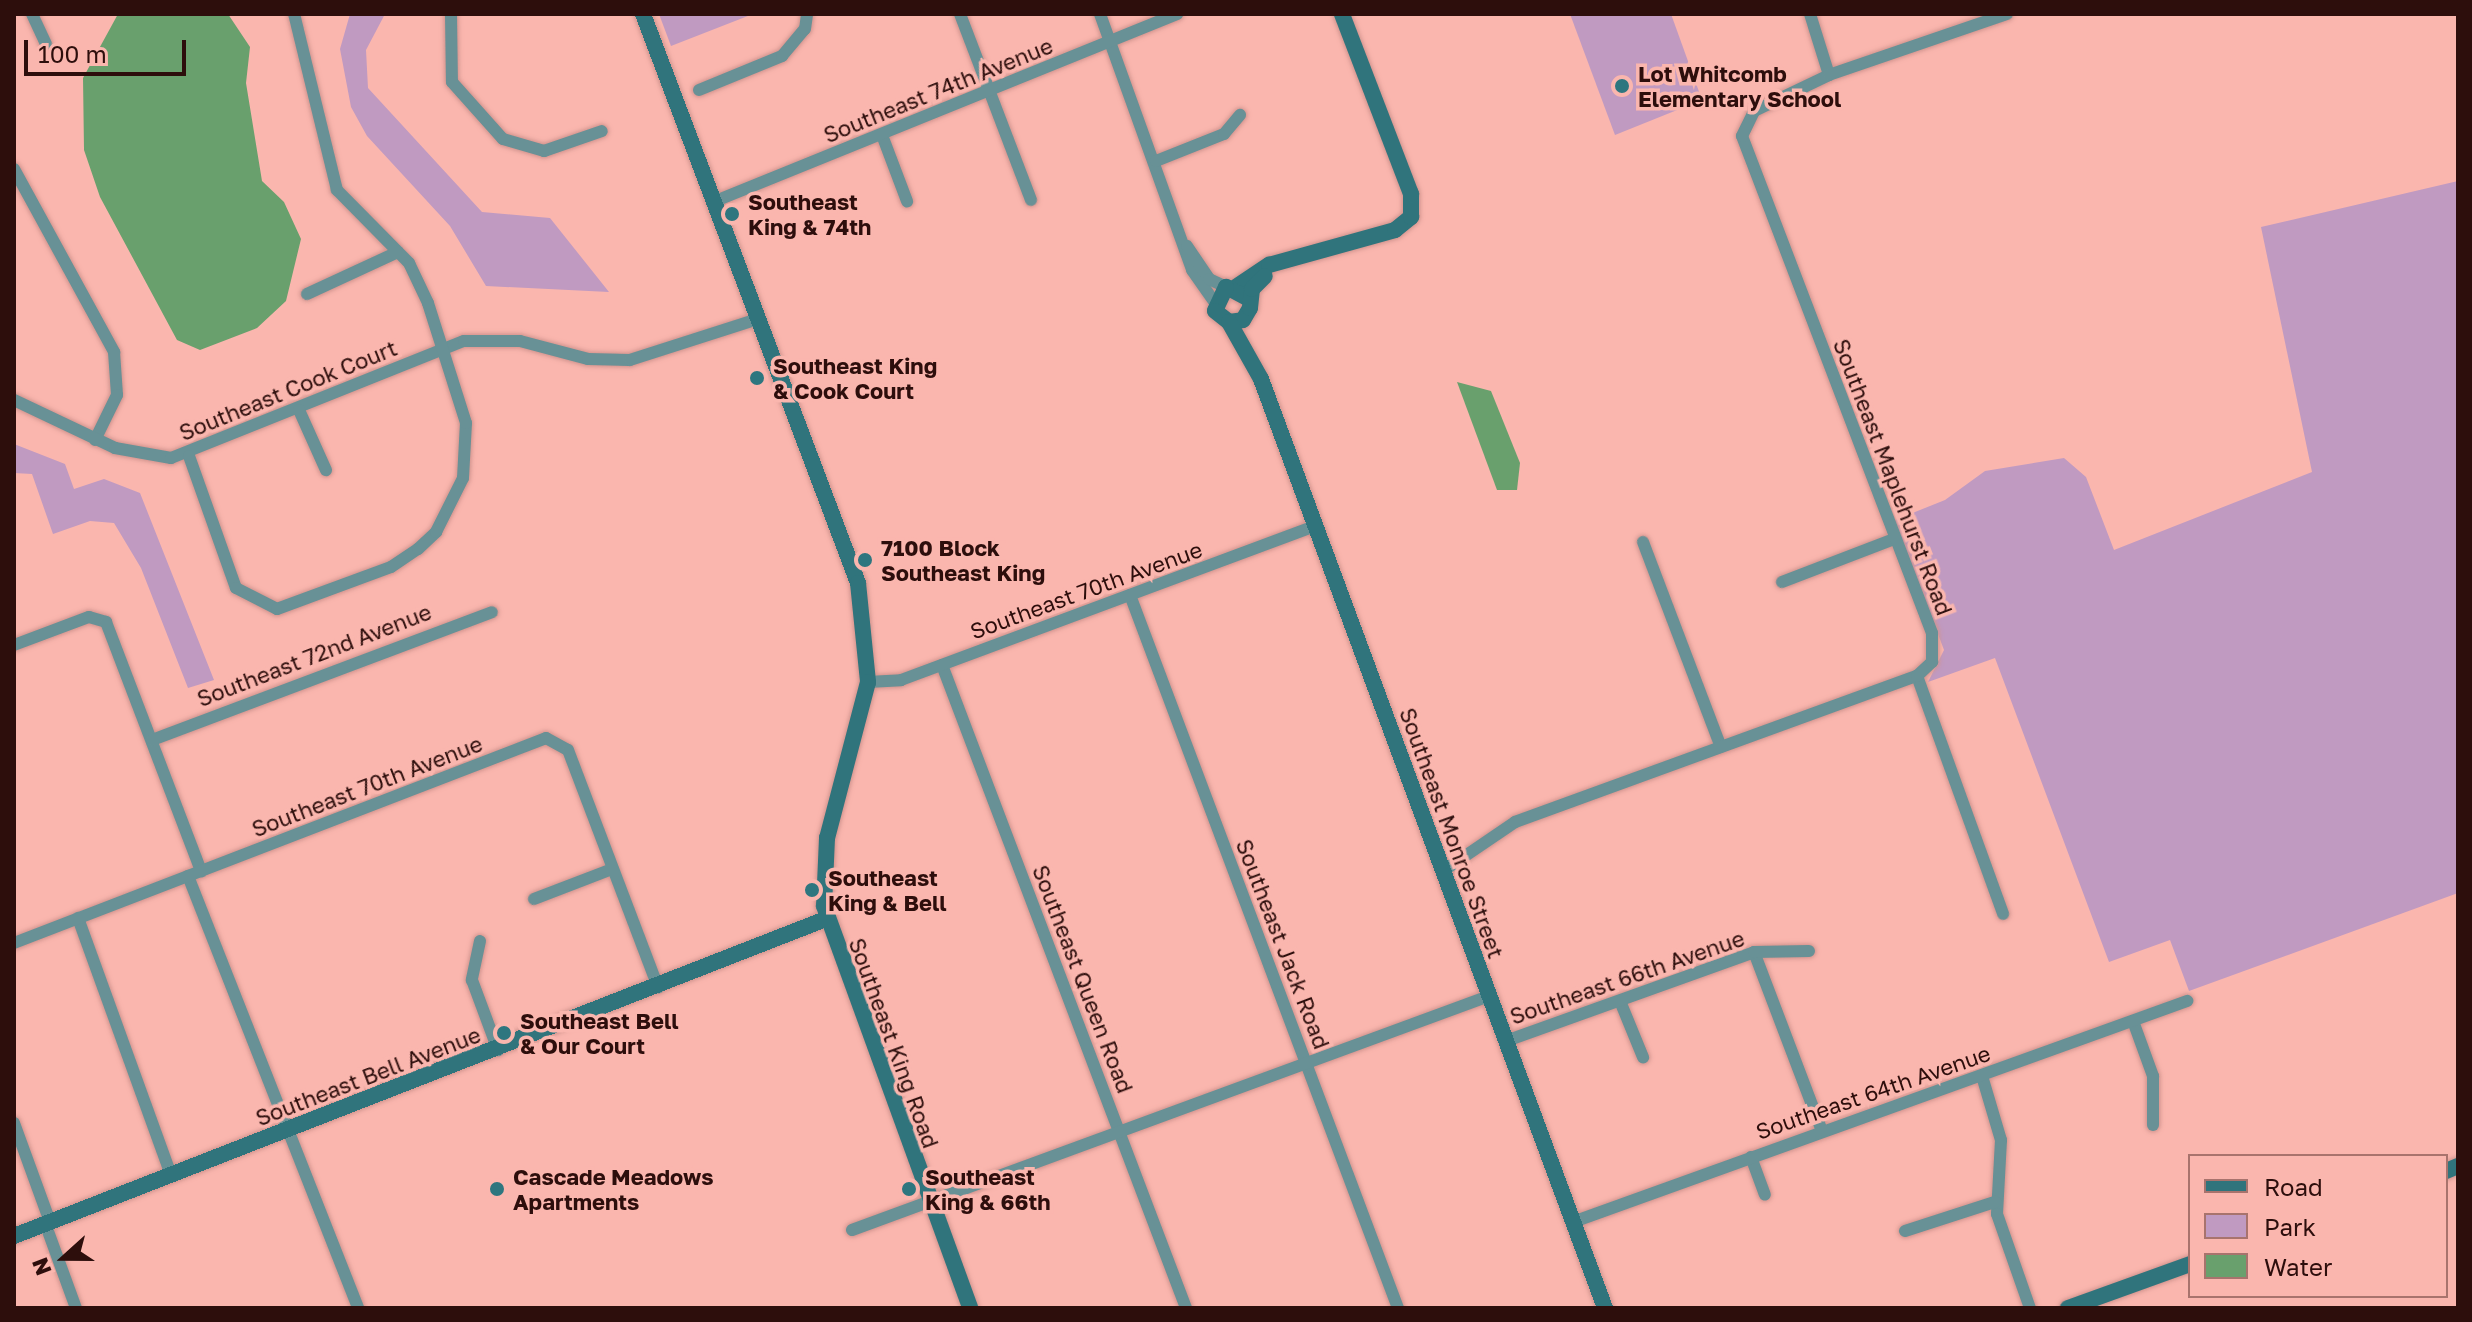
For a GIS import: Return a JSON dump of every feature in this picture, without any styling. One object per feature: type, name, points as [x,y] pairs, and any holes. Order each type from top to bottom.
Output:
[{"type":"street","points":[[32,14],[46,44]]},
{"type":"street","points":[[189,456],[228,569],[249,600],[277,609],[391,567],[436,532],[463,478],[466,423],[443,348],[418,280],[398,252],[354,214],[327,169],[294,14]]},
{"type":"street","points":[[451,14],[452,82],[503,139],[544,151],[602,131]]},
{"type":"street","name":"Southeast King Road","points":[[643,14],[858,583],[868,682],[827,838],[826,919],[970,1308]]},
{"type":"street","points":[[699,90],[782,56],[805,29],[807,14]]},
{"type":"street","points":[[960,14],[1031,200]]},
{"type":"street","points":[[1100,14],[1187,246],[1192,270],[1214,301],[1231,287],[1269,265],[1395,230],[1411,217],[1411,194],[1342,14]]},
{"type":"street","name":"Southeast 74th Avenue","points":[[713,202],[1177,14]]},
{"type":"street","points":[[1810,14],[1829,75],[2007,14]]},
{"type":"street","name":"Southeast Maplehurst Road","points":[[1829,75],[1747,120],[1747,154],[1935,641],[1932,662],[1917,676]]},
{"type":"street","points":[[1156,161],[1224,134],[1240,115]]},
{"type":"street","points":[[882,135],[907,201]]},
{"type":"street","points":[[14,169],[114,352],[117,395],[95,440]]},
{"type":"street","points":[[1187,246],[1209,279],[1231,287],[1249,299]]},
{"type":"street","points":[[307,294],[398,252]]},
{"type":"street","points":[[1229,322],[1246,316],[1249,299],[1263,278],[1301,258]]},
{"type":"street","name":"Southeast Monroe Street","points":[[1214,301],[1258,373]]},
{"type":"street","name":"Southeast Monroe Street","points":[[1246,316],[1258,373],[1605,1308]]},
{"type":"street","name":"Southeast Cook Court","points":[[14,400],[95,440],[152,458],[189,456],[443,348],[487,338],[630,360],[758,319]]},
{"type":"street","points":[[299,410],[326,470]]},
{"type":"street","name":"Southeast 70th Avenue","points":[[868,682],[893,682],[942,665],[1315,526]]},
{"type":"street","points":[[1782,582],[1894,539]]},
{"type":"street","points":[[1643,542],[1721,747]]},
{"type":"street","name":"Southeast Jack Road","points":[[1130,595],[1398,1308]]},
{"type":"street","name":"Southeast 72nd Avenue","points":[[152,740],[492,612]]},
{"type":"street","points":[[14,645],[101,619],[152,740],[195,873],[288,1130],[358,1308]]},
{"type":"street","name":"Southeast Queen Road","points":[[942,665],[1186,1308]]},
{"type":"street","points":[[1443,871],[1503,827],[1917,676],[2003,914]]},
{"type":"street","name":"Southeast 70th Avenue","points":[[14,943],[546,738],[568,750],[612,869]]},
{"type":"street","points":[[534,899],[612,869],[658,987]]},
{"type":"street","points":[[78,918],[171,1175]]},
{"type":"street","name":"Southeast Bell Avenue","points":[[14,1236],[498,1050],[826,919]]},
{"type":"street","points":[[480,941],[472,980],[498,1050]]},
{"type":"street","name":"Southeast 66th Avenue","points":[[1506,1041],[1754,952],[1809,951]]},
{"type":"street","points":[[1754,952],[1822,1131]]},
{"type":"street","name":"Southeast 66th Avenue","points":[[852,1230],[1489,996]]},
{"type":"street","points":[[1620,1001],[1643,1057]]},
{"type":"street","name":"Southeast 64th Avenue","points":[[1573,1222],[2187,1001]]},
{"type":"street","points":[[2133,1021],[2153,1076],[2153,1125]]},
{"type":"street","points":[[1982,1076],[2001,1140],[1995,1202],[2030,1308]]},
{"type":"street","points":[[14,1123],[76,1308]]},
{"type":"street","points":[[1751,1157],[1765,1195]]},
{"type":"street","points":[[1905,1231],[1995,1202]]},
{"type":"street","points":[[2068,1308],[2188,1265]]},
{"type":"green space","points":[[350,14],[385,14],[366,50],[368,88],[482,212],[550,218],[609,292],[486,286],[450,226],[367,136],[351,107],[340,49]]},
{"type":"green space","points":[[659,14],[753,14],[671,46]]},
{"type":"green space","points":[[1570,14],[1671,14],[1702,100],[1615,135]]},
{"type":"green space","points":[[2458,181],[2458,893],[2189,991],[2170,940],[2109,962],[1995,658],[1928,682],[1944,650],[1895,520],[1945,500],[1985,471],[2064,458],[2086,477],[2114,550],[2312,472],[2261,227]]},
{"type":"green space","points":[[14,444],[65,464],[74,489],[104,479],[140,493],[214,680],[188,688],[141,568],[114,523],[90,521],[53,534],[32,474],[14,473]]},
{"type":"water","points":[[118,14],[228,14],[250,47],[246,83],[262,181],[284,202],[301,239],[286,301],[257,328],[200,350],[177,340],[100,197],[84,150],[83,78]]},
{"type":"water","points":[[1457,382],[1491,391],[1520,463],[1517,490],[1497,490]]},
{"type":"place","name":"Lot Whitcomb Elementary School","points":[[1622,86]]},
{"type":"place","name":"Southeast King & 74th","points":[[732,214]]},
{"type":"place","name":"Southeast King & Cook Court","points":[[757,378]]},
{"type":"place","name":"7100 Block Southeast King","points":[[865,560]]},
{"type":"place","name":"Southeast King & Bell","points":[[812,890]]},
{"type":"place","name":"Southeast Bell & Our Court","points":[[504,1033]]},
{"type":"place","name":"Cascade Meadows Apartments","points":[[497,1189]]},
{"type":"place","name":"Southeast King & 66th","points":[[909,1189]]}]
